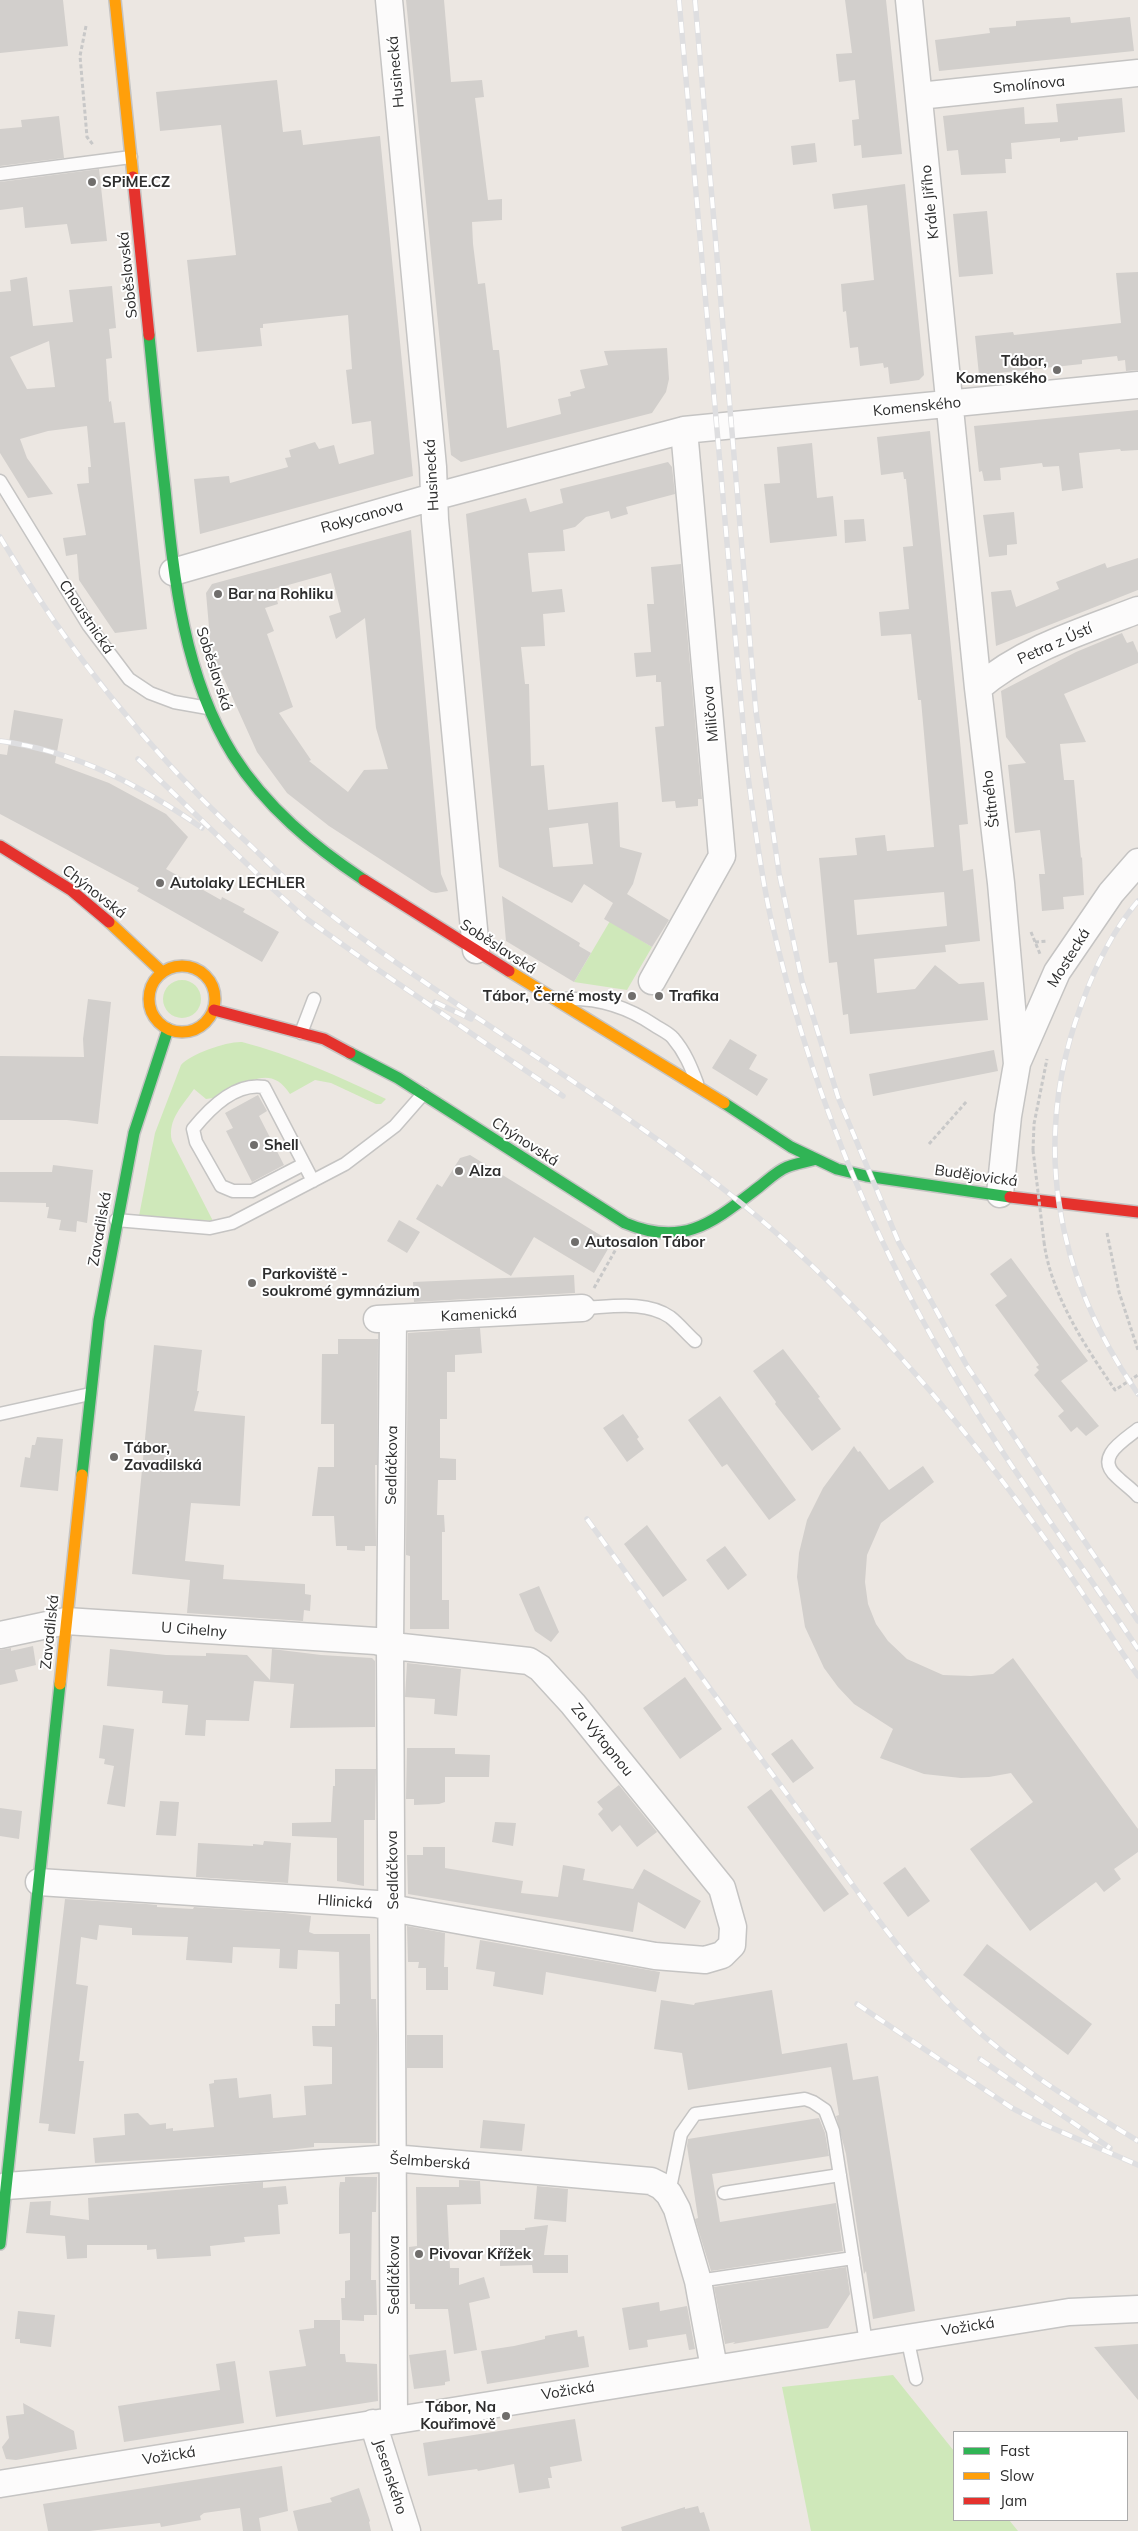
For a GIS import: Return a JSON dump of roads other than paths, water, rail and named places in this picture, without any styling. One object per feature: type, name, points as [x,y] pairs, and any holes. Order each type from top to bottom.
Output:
[{"type":"main road","name":"Soběslavská","points":[[115,0],[174,572],[188,649],[208,708],[226,743],[250,779],[282,816],[311,843],[346,868],[551,999],[699,1088],[813,1160]]},
{"type":"main road","name":"Chýnovská","points":[[0,846],[71,890],[97,910],[162,972]]},
{"type":"main road","points":[[182,966],[202,972],[214,989],[214,1010],[209,1019],[200,1027],[190,1032],[168,1029],[159,1023],[149,1003],[150,991],[154,981],[162,972],[182,966]]},
{"type":"main road","name":"Chýnovská","points":[[214,1010],[324,1039],[398,1078],[626,1223],[650,1233],[672,1234],[703,1227],[716,1220],[787,1168],[813,1160]]},
{"type":"main road","name":"Zavadilská","points":[[0,2244],[98,1320],[134,1133],[168,1029]]},
{"type":"main road","name":"Budějovická","points":[[813,1160],[840,1171],[1138,1212]]},
{"type":"street","name":"Husinecká","points":[[390,0],[476,950]]},
{"type":"street","name":"Krále Jiřího","points":[[909,0],[950,404]]},
{"type":"street","name":"Smolínova","points":[[919,96],[1138,74]]},
{"type":"street","name":"Komenského","points":[[690,429],[1138,385]]},
{"type":"street","name":"Štítného","points":[[950,404],[978,688],[1001,883],[1016,1064],[1008,1116],[1000,1194]]},
{"type":"street","name":"Rokycanova","points":[[174,572],[434,497],[690,429]]},
{"type":"street","name":"Miličova","points":[[652,981],[722,856],[690,429]]},
{"type":"street","name":"Petra z Ústí","points":[[978,688],[999,670],[1022,657],[1138,610]]},
{"type":"street","name":"Mostecká","points":[[1016,1064],[1057,972],[1111,893],[1138,862]]},
{"type":"street","name":"Kamenická","points":[[384,1320],[582,1308]]},
{"type":"street","name":"Sedláčkova","points":[[383,2421],[393,2158],[393,1908],[384,1320]]},
{"type":"street","name":"U Cihelny","points":[[0,1635],[66,1621],[376,1641],[390,1644]]},
{"type":"street","name":"Za Výtopnou","points":[[390,1644],[529,1661],[540,1668],[573,1704],[722,1888],[733,1927],[732,1945]]},
{"type":"street","name":"Hlinická","points":[[38,1882],[377,1904],[655,1956],[705,1960],[722,1955],[732,1945]]},
{"type":"street","name":"Šelmberská","points":[[6,2186],[393,2158],[651,2181],[661,2186],[669,2194]]},
{"type":"street","points":[[669,2194],[677,2209],[698,2281],[714,2368]]},
{"type":"street","name":"Vožická","points":[[0,2484],[866,2343],[1070,2312],[1138,2309]]},
{"type":"street","name":"Jesenského","points":[[383,2421],[407,2531]]},
{"type":"lane","points":[[0,174],[131,158]]},
{"type":"lane","name":"Choustnická","points":[[0,481],[90,626],[129,679],[150,693],[174,702],[208,708]]},
{"type":"lane","points":[[301,1033],[314,999]]},
{"type":"lane","points":[[551,999],[595,999],[622,1007],[649,1021],[673,1037],[689,1060],[699,1088]]},
{"type":"lane","points":[[304,1164],[252,1191],[233,1191],[221,1186],[196,1142],[193,1129],[212,1106],[239,1091],[256,1086],[264,1087],[313,1181]]},
{"type":"lane","points":[[116,1220],[220,1228],[344,1164],[378,1141],[402,1119],[423,1094]]},
{"type":"lane","points":[[582,1308],[622,1306],[652,1309],[670,1317],[695,1341]]},
{"type":"lane","points":[[0,1414],[90,1394]]},
{"type":"lane","points":[[1138,1429],[1113,1448],[1108,1460],[1112,1472],[1138,1496]]},
{"type":"lane","points":[[669,2194],[681,2134],[695,2114],[799,2099],[821,2106],[830,2117],[866,2343]]},
{"type":"lane","points":[[724,2193],[840,2175]]},
{"type":"lane","points":[[698,2281],[853,2258]]},
{"type":"lane","points":[[907,2337],[916,2379]]},
{"type":"railway","points":[[679,0],[747,769],[764,882],[785,977],[802,1034],[841,1146],[864,1201],[916,1308],[967,1397],[991,1434],[1138,1649]]},
{"type":"railway","points":[[695,0],[756,712],[779,873],[802,981],[838,1097],[899,1243],[967,1366],[1138,1621]]},
{"type":"railway","points":[[0,537],[52,618],[109,695],[140,732],[205,802],[287,880],[350,930],[646,1131],[703,1173],[759,1218],[834,1287],[870,1324],[971,1440],[1046,1540],[1138,1676]]},
{"type":"railway","points":[[0,741],[54,753],[106,772],[131,784],[202,828]]},
{"type":"railway","points":[[138,759],[304,917],[563,1096]]},
{"type":"railway","points":[[1138,901],[1106,949],[1082,1003],[1066,1055],[1057,1106],[1055,1156],[1059,1206],[1070,1254],[1087,1302],[1110,1349],[1138,1394]]},
{"type":"railway","points":[[435,1002],[471,1019]]},
{"type":"railway","points":[[587,1519],[864,1901],[924,1977],[946,2001],[988,2040],[1050,2086],[1138,2141]]},
{"type":"railway","points":[[857,2004],[1012,2108],[1043,2124],[1138,2165]]},
{"type":"railway","points":[[980,2059],[1110,2148]]},
{"type":"place","name":"SPiME.CZ","points":[[92,182]]},
{"type":"place","name":"Tábor, Komenského","points":[[1057,370]]},
{"type":"place","name":"Bar na Rohliku","points":[[218,594]]},
{"type":"place","name":"Autolaky LECHLER","points":[[160,883]]},
{"type":"place","name":"Tábor, Černé mosty","points":[[632,996]]},
{"type":"place","name":"Trafika","points":[[659,996]]},
{"type":"place","name":"Shell","points":[[254,1145]]},
{"type":"place","name":"Alza","points":[[459,1171]]},
{"type":"place","name":"Autosalon Tábor","points":[[575,1242]]},
{"type":"place","name":"Parkoviště - soukromé gymnázium","points":[[252,1283]]},
{"type":"place","name":"Tábor, Zavadilská","points":[[114,1457]]},
{"type":"place","name":"Pivovar Křížek","points":[[419,2254]]},
{"type":"place","name":"Tábor, Na Kouřimově","points":[[506,2416]]}]
